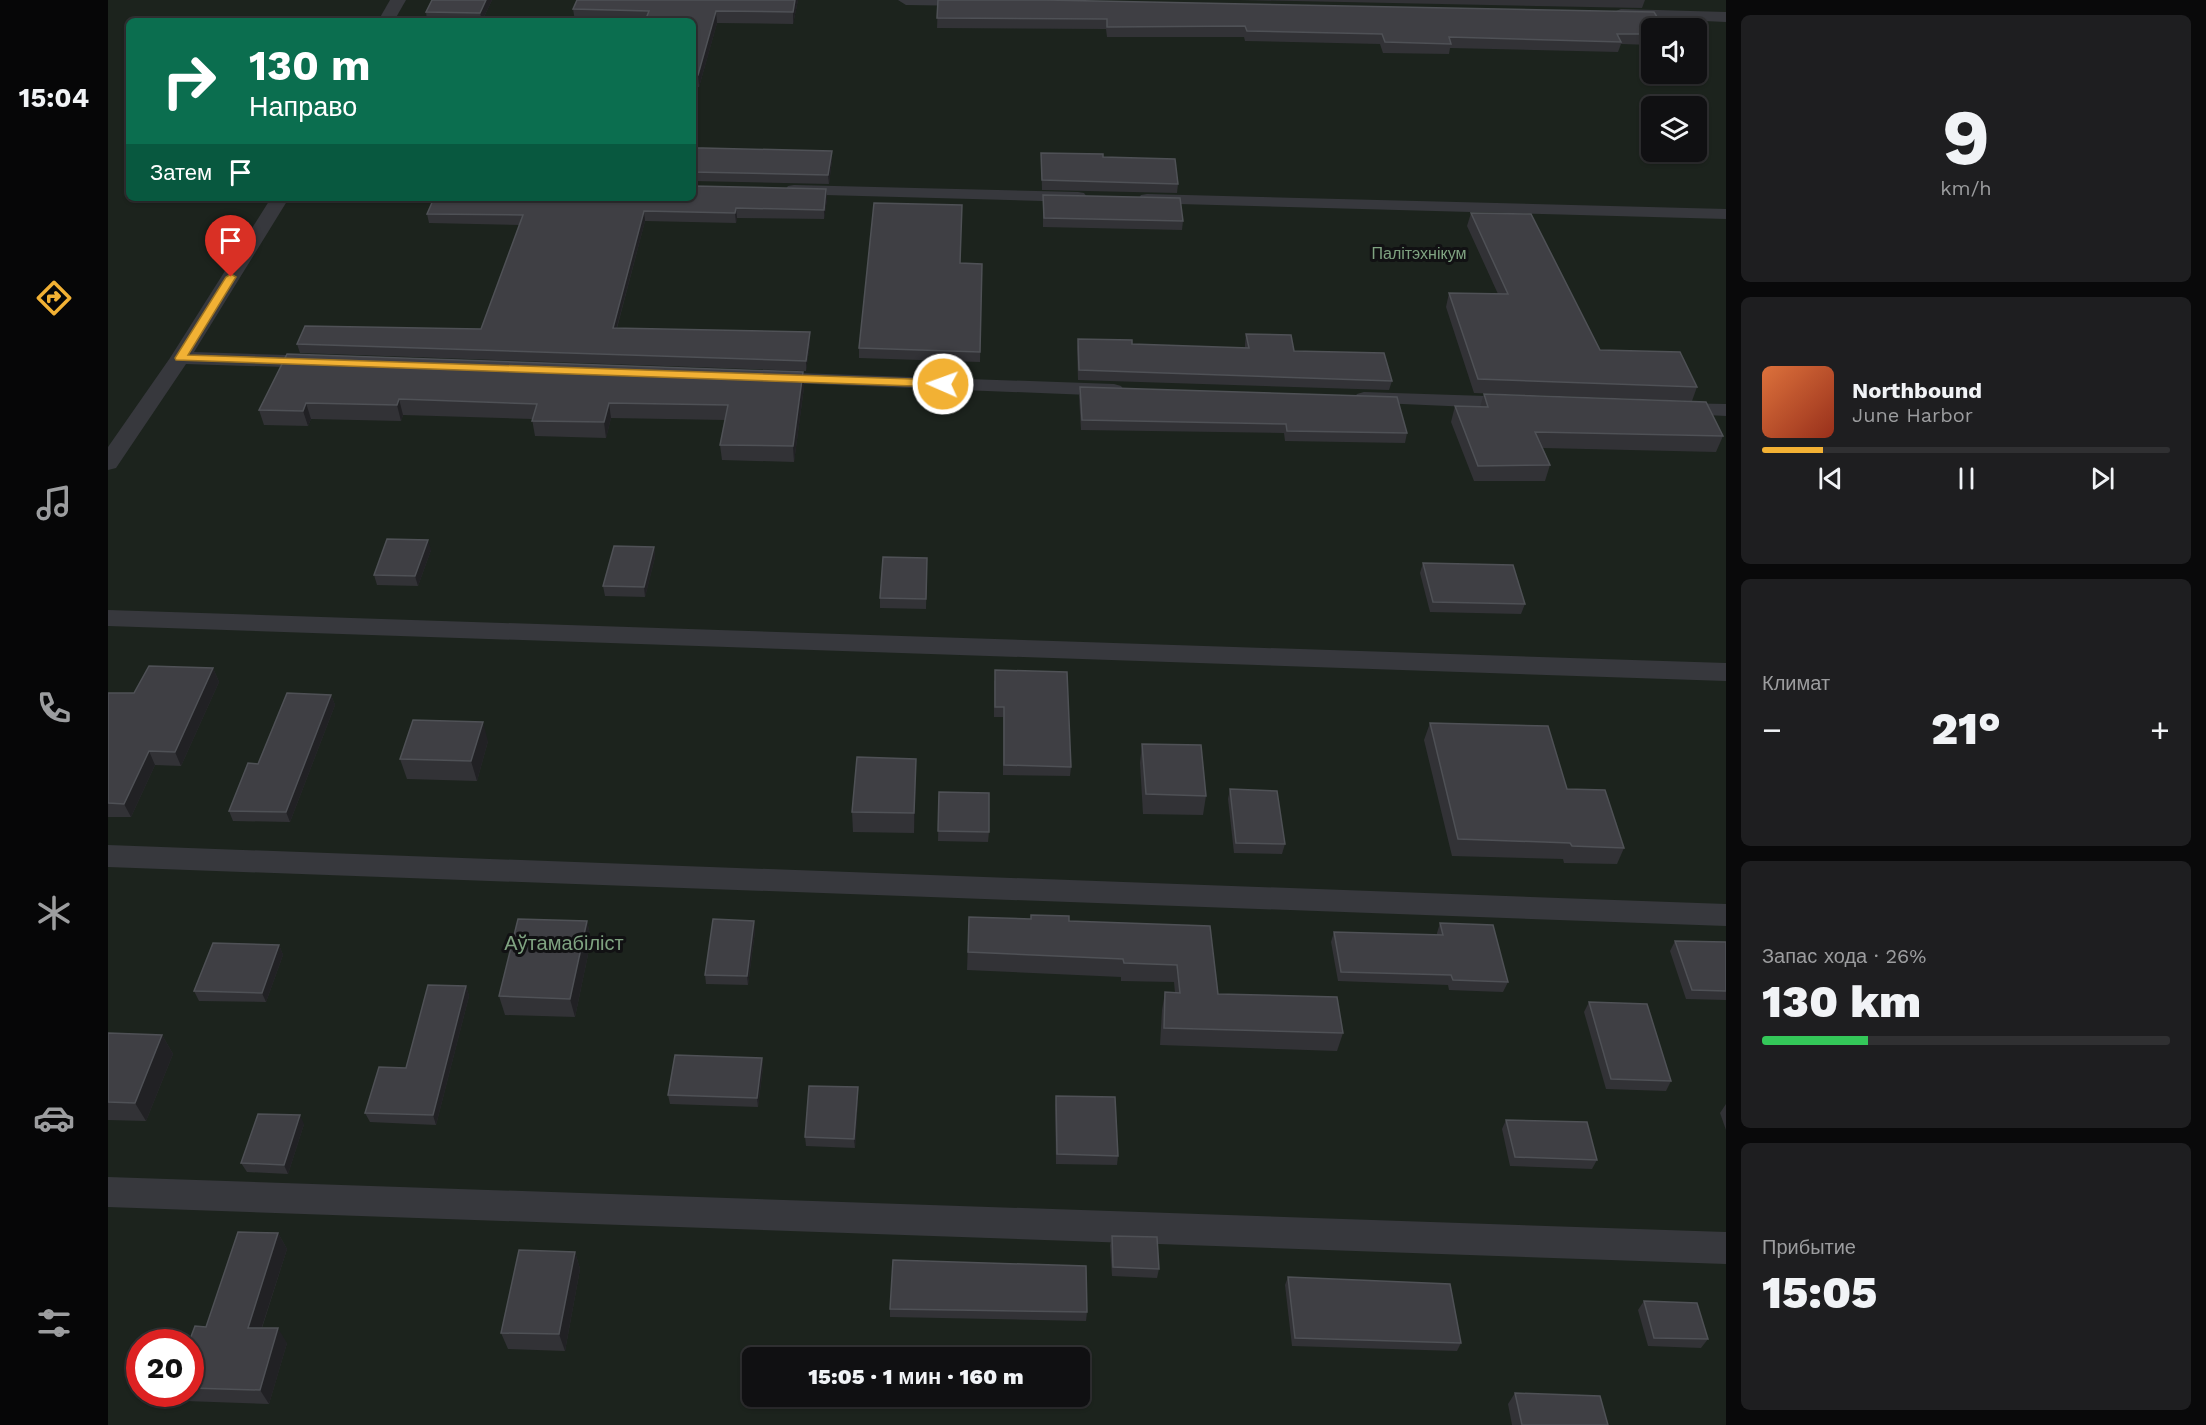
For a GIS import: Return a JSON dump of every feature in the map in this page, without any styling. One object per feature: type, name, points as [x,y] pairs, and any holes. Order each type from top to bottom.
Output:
[{"type":"lane","points":[[388,18],[398,0]]},
{"type":"lane","points":[[906,0],[989,2]]},
{"type":"lane","points":[[1607,14],[1726,16]]},
{"type":"lane","points":[[776,190],[1097,198]]},
{"type":"lane","points":[[1132,199],[1726,214]]},
{"type":"lane","points":[[108,463],[180,358],[278,201]]},
{"type":"lane","points":[[180,358],[339,363]]},
{"type":"lane","points":[[746,377],[1128,390]]},
{"type":"lane","points":[[1343,397],[1535,404]]},
{"type":"lane","points":[[1654,408],[1726,410]]},
{"type":"lane","points":[[108,618],[1726,672]]},
{"type":"lane","points":[[108,856],[1726,915]]},
{"type":"lane","points":[[108,1192],[1726,1248]]},
{"type":"green space","name":"Аўтамабіліст","points":[[108,0],[1726,0],[1726,1425],[108,1425]]},
{"type":"building","points":[[432,0],[486,0],[480,13],[426,12]]},
{"type":"building","points":[[577,0],[795,0],[793,12],[716,11],[698,75],[696,75],[696,18],[646,18],[649,11],[573,9]]},
{"type":"building","points":[[938,0],[1046,0],[1654,12],[1658,18],[1641,18],[1641,34],[1617,34],[1621,42],[1449,37],[1451,44],[1385,42],[1382,34],[1247,31],[1245,26],[1107,27],[1107,19],[937,18]]},
{"type":"building","points":[[467,17],[552,18],[466,18]]},
{"type":"building","points":[[696,148],[832,151],[828,175],[696,172]]},
{"type":"building","points":[[1041,153],[1175,159],[1178,184],[1042,180]]},
{"type":"building","points":[[696,186],[826,189],[824,210],[736,208],[735,213],[644,211],[613,328],[810,332],[806,361],[297,344],[305,326],[481,329],[523,215],[427,214],[433,201],[696,201]]},
{"type":"building","points":[[1043,195],[1180,198],[1183,221],[1044,218]]},
{"type":"building","points":[[874,203],[962,205],[960,263],[982,264],[980,352],[859,348]]},
{"type":"building","points":[[1471,213],[1531,214],[1600,350],[1680,352],[1697,387],[1478,379],[1449,293],[1508,294]]},
{"type":"building","points":[[1246,334],[1291,335],[1294,351],[1384,353],[1392,381],[1079,370],[1078,339],[1132,340],[1132,344],[1249,348]]},
{"type":"building","points":[[287,354],[803,372],[793,446],[720,445],[728,405],[609,403],[604,422],[532,421],[537,404],[399,399],[397,405],[306,403],[303,411],[259,410]]},
{"type":"building","points":[[1080,387],[1397,397],[1407,433],[1287,431],[1286,424],[1082,420]]},
{"type":"building","points":[[1484,394],[1706,402],[1723,436],[1535,432],[1550,465],[1478,466],[1455,406],[1488,407]]},
{"type":"building","points":[[387,539],[428,540],[415,576],[374,575]]},
{"type":"building","points":[[614,546],[654,547],[644,587],[603,586]]},
{"type":"building","points":[[883,557],[927,558],[926,599],[880,598]]},
{"type":"building","points":[[1423,563],[1513,565],[1525,604],[1433,602]]},
{"type":"building","points":[[149,666],[213,668],[175,752],[149,751],[124,804],[108,803],[108,693],[134,693]]},
{"type":"building","points":[[995,670],[1067,672],[1071,767],[1004,765],[1004,707],[995,707]]},
{"type":"building","points":[[287,693],[331,695],[286,812],[229,811],[248,763],[258,764]]},
{"type":"building","points":[[413,720],[483,722],[471,761],[400,759]]},
{"type":"building","points":[[1430,723],[1548,726],[1567,789],[1605,790],[1624,848],[1572,846],[1570,843],[1458,839]]},
{"type":"building","points":[[1142,744],[1201,745],[1206,796],[1146,794]]},
{"type":"building","points":[[857,757],[916,759],[914,813],[852,812]]},
{"type":"building","points":[[1230,789],[1277,791],[1285,844],[1236,843]]},
{"type":"building","points":[[939,792],[989,793],[989,832],[938,831]]},
{"type":"building","points":[[1031,915],[1069,916],[1069,921],[1210,926],[1218,994],[1337,997],[1343,1033],[1164,1028],[1165,992],[1180,993],[1177,965],[1124,963],[1123,959],[968,952],[969,917],[1031,919]]},
{"type":"building","points":[[518,919],[587,921],[570,999],[499,996]]},
{"type":"building","points":[[713,919],[754,921],[747,976],[705,975]]},
{"type":"building","points":[[1440,923],[1493,925],[1508,982],[1453,980],[1451,975],[1341,972],[1334,932],[1443,935]]},
{"type":"building","points":[[1675,941],[1726,942],[1726,991],[1692,990]]},
{"type":"building","points":[[213,943],[279,945],[262,993],[194,991]]},
{"type":"building","points":[[428,985],[466,986],[433,1115],[365,1113],[379,1067],[406,1068]]},
{"type":"building","points":[[1589,1002],[1647,1004],[1671,1081],[1611,1079]]},
{"type":"building","points":[[108,1033],[162,1035],[135,1103],[108,1102]]},
{"type":"building","points":[[675,1055],[762,1058],[757,1098],[668,1095]]},
{"type":"building","points":[[809,1086],[858,1087],[854,1139],[805,1137]]},
{"type":"building","points":[[1056,1096],[1115,1097],[1118,1156],[1057,1154]]},
{"type":"building","points":[[258,1114],[300,1115],[284,1165],[241,1163]]},
{"type":"building","points":[[1506,1120],[1587,1122],[1597,1160],[1515,1157]]},
{"type":"building","points":[[238,1232],[278,1233],[248,1328],[278,1328],[260,1390],[204,1388],[204,1329],[194,1329],[195,1326],[206,1327]]},
{"type":"building","points":[[1112,1236],[1157,1237],[1159,1269],[1113,1267]]},
{"type":"building","points":[[519,1250],[575,1252],[559,1334],[501,1333]]},
{"type":"building","points":[[893,1260],[1086,1266],[1087,1312],[890,1309]]},
{"type":"building","points":[[1288,1277],[1450,1284],[1461,1343],[1295,1338]]},
{"type":"building","points":[[1644,1301],[1697,1303],[1708,1339],[1654,1338]]},
{"type":"building","points":[[1515,1393],[1600,1396],[1608,1425],[1522,1425]]},
{"type":"route","points":[[231,277],[180,358],[943,384]]},
{"type":"park label","name":"Палітэхнікум","points":[[1419,253]]}]
